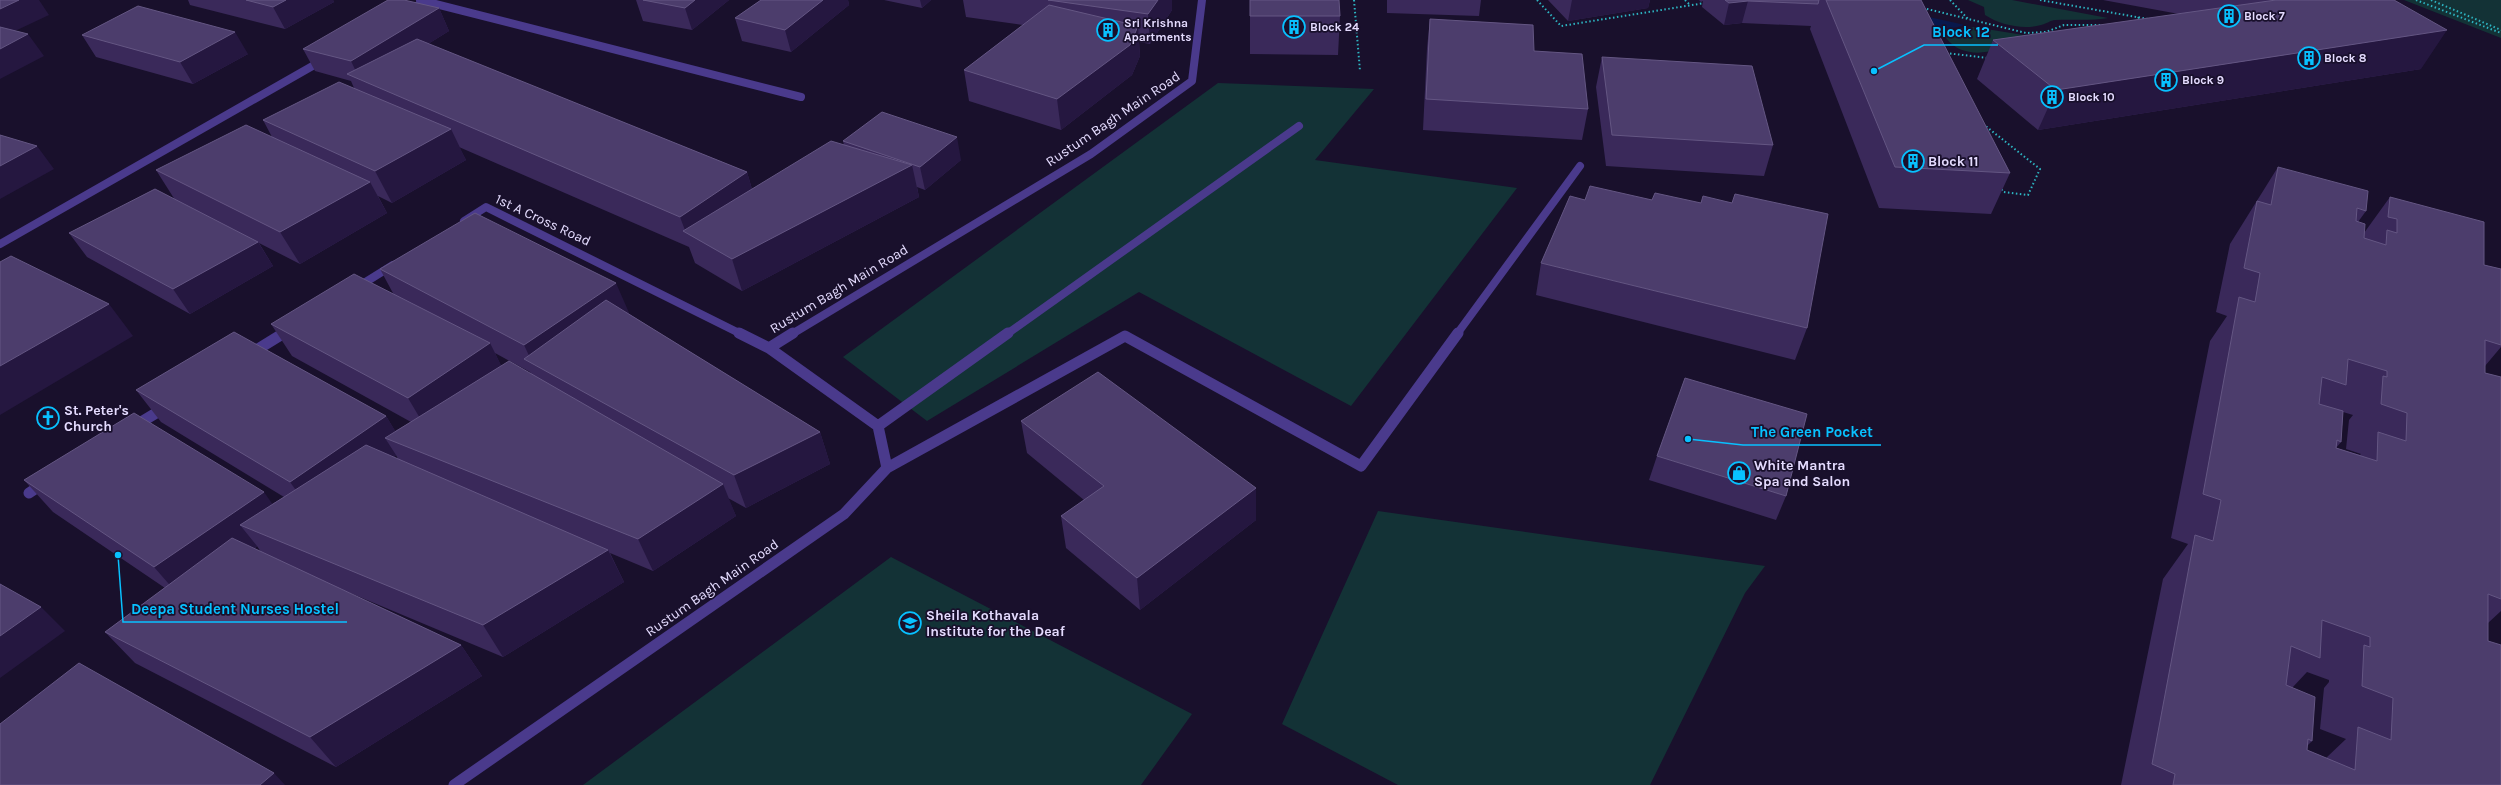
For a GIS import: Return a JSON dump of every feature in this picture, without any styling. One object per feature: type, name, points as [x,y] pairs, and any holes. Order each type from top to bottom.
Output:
[{"type":"street","name":"Rustum Bagh Main Road","points":[[878,426],[769,348],[1091,154],[1192,81],[1202,0]]},
{"type":"street","points":[[405,13],[423,1],[802,97]]},
{"type":"street","points":[[0,244],[330,56]]},
{"type":"street","points":[[887,468],[878,426],[1299,126]]},
{"type":"street","name":"Rustum Bagh Main Road","points":[[454,785],[844,514],[887,468],[1125,336],[1361,466],[1580,166]]},
{"type":"street","name":"1st A Cross Road","points":[[452,228],[486,207],[769,348]]},
{"type":"street","points":[[345,295],[399,261]]},
{"type":"street","points":[[244,358],[298,324]]},
{"type":"street","points":[[123,434],[177,400]]},
{"type":"street","points":[[29,493],[56,476]]},
{"type":"path","points":[[1354,0],[1360,71]]},
{"type":"path","points":[[1537,0],[1561,26],[1710,2]]},
{"type":"path","points":[[1685,0],[1690,5]]},
{"type":"path","points":[[1950,0],[1969,20]]},
{"type":"path","points":[[2040,0],[2154,20]]},
{"type":"path","points":[[2416,0],[2501,33]]},
{"type":"path","points":[[2431,0],[2501,30]]},
{"type":"path","points":[[1921,7],[1969,20],[2032,33],[2046,32],[2064,24],[2110,25]]},
{"type":"path","points":[[2132,27],[2139,17]]},
{"type":"path","points":[[1945,53],[1990,58]]},
{"type":"path","points":[[1982,122],[2040,169],[2028,195],[2003,192],[2000,185]]},
{"type":"green space","points":[[1968,0],[2012,0],[2108,18],[2088,20],[2055,20],[2034,26],[2019,27],[1991,19],[1985,15],[1984,7]]},
{"type":"green space","points":[[2404,0],[2501,0],[2501,38]]},
{"type":"green space","points":[[1974,27],[2035,37],[2001,49],[1977,53],[1965,51],[1955,46],[1946,38],[1946,33],[1961,28]]},
{"type":"green space","points":[[1218,83],[1374,89],[1315,160],[1517,188],[1351,406],[1139,292],[927,421],[843,357]]},
{"type":"green space","points":[[1378,511],[1765,566],[1745,593],[1650,785],[1398,785],[1282,724]]},
{"type":"green space","name":"Sheila Kothavala Institute for the Deaf","points":[[891,557],[1192,714],[1141,785],[583,785]]},
{"type":"shaded area","points":[[1929,17],[1965,25],[1944,29],[1932,23]]},
{"type":"building","points":[[0,0],[19,0],[0,9]]},
{"type":"building","points":[[246,0],[286,0],[273,7]]},
{"type":"building","points":[[388,0],[404,0],[439,8],[351,61],[303,49]]},
{"type":"building","points":[[643,0],[695,0],[685,8]]},
{"type":"building","points":[[761,0],[823,0],[785,30],[735,18]]},
{"type":"building","points":[[1048,0],[1158,0],[1148,14]]},
{"type":"building","points":[[1250,0],[1339,0],[1340,16],[1250,16]]},
{"type":"building","points":[[1725,0],[1819,0],[1818,4],[1748,1],[1729,3]]},
{"type":"building","points":[[1826,0],[1921,0],[2010,173],[1895,167]]},
{"type":"building","points":[[2276,0],[2394,0],[2447,30],[2056,90],[1993,40]]},
{"type":"building","points":[[1049,5],[1138,26],[1130,45],[1057,99],[964,70]]},
{"type":"building","points":[[138,6],[235,32],[180,62],[82,35]]},
{"type":"building","points":[[1430,19],[1533,25],[1534,51],[1582,54],[1588,109],[1426,99]]},
{"type":"building","points":[[0,27],[28,34],[0,49]]},
{"type":"building","points":[[417,39],[747,172],[680,217],[347,74]]},
{"type":"building","points":[[1602,57],[1752,66],[1773,145],[1612,135]]},
{"type":"building","points":[[339,82],[451,129],[375,171],[263,120]]},
{"type":"building","points":[[882,112],[957,137],[920,167],[843,141]]},
{"type":"building","points":[[246,125],[370,182],[280,232],[156,170]]},
{"type":"building","points":[[0,135],[37,146],[0,166]]},
{"type":"building","points":[[831,141],[912,165],[732,259],[683,231]]},
{"type":"building","points":[[2278,167],[2368,191],[2366,211],[2357,208],[2356,221],[2365,224],[2364,238],[2386,245],[2387,230],[2397,233],[2397,219],[2388,217],[2390,197],[2484,222],[2484,265],[2501,269],[2501,345],[2485,340],[2485,373],[2501,377],[2501,599],[2488,594],[2488,641],[2501,645],[2501,785],[2173,785],[2175,774],[2152,764],[2195,535],[2213,541],[2221,500],[2203,494],[2239,297],[2255,302],[2260,273],[2244,268],[2257,201],[2271,205]],"holes":[[[2348,359],[2387,371],[2387,377],[2383,376],[2381,404],[2407,413],[2406,441],[2378,432],[2377,461],[2336,448],[2337,440],[2341,442],[2343,411],[2319,404],[2322,377],[2346,385]],[[2322,620],[2370,637],[2370,647],[2364,645],[2362,686],[2393,698],[2391,740],[2358,727],[2355,770],[2307,750],[2308,739],[2312,741],[2315,697],[2286,685],[2291,646],[2320,658]]]},
{"type":"building","points":[[1590,186],[1652,200],[1655,193],[1701,203],[1703,196],[1732,203],[1735,194],[1828,214],[1807,328],[1541,263],[1570,196],[1585,200]]},
{"type":"building","points":[[155,189],[258,242],[173,289],[69,233]]},
{"type":"building","points":[[475,213],[616,283],[524,345],[380,269]]},
{"type":"building","points":[[11,256],[109,304],[0,366],[0,262]]},
{"type":"building","points":[[354,274],[490,343],[408,398],[271,324]]},
{"type":"building","points":[[606,300],[820,432],[734,475],[524,359]]},
{"type":"building","points":[[234,332],[386,416],[290,482],[136,390]]},
{"type":"building","points":[[509,361],[723,484],[638,539],[385,438]]},
{"type":"building","points":[[1098,372],[1256,488],[1137,578],[1061,516],[1104,486],[1021,421]]},
{"type":"building","points":[[1685,378],[1807,414],[1786,496],[1657,456]]},
{"type":"building","points":[[134,413],[264,492],[154,567],[24,480]]},
{"type":"building","points":[[366,445],[608,550],[483,625],[240,525]]},
{"type":"building","points":[[232,538],[461,645],[310,737],[105,632]]},
{"type":"building","points":[[0,584],[41,607],[0,636]]},
{"type":"building","points":[[79,663],[274,773],[260,785],[0,785],[0,724]]},
{"type":"place","name":"Block 7","points":[[2229,16]]},
{"type":"place","name":"Block 24","points":[[1294,27]]},
{"type":"place","name":"Sri Krishna Apartments","points":[[1108,30]]},
{"type":"place","name":"Block 8","points":[[2309,58]]},
{"type":"place","name":"Block 12","points":[[1874,71]]},
{"type":"place","name":"Block 9","points":[[2166,80]]},
{"type":"place","name":"Block 10","points":[[2052,97]]},
{"type":"place","name":"Block 11","points":[[1913,161]]},
{"type":"place","name":"St. Peter's Church","points":[[48,418]]},
{"type":"place","name":"The Green Pocket","points":[[1688,439]]},
{"type":"place","name":"White Mantra Spa and Salon","points":[[1739,473]]},
{"type":"place","name":"Deepa Student Nurses Hostel","points":[[118,555]]},
{"type":"place","name":"Sheila Kothavala Institute for the Deaf","points":[[910,623]]}]
